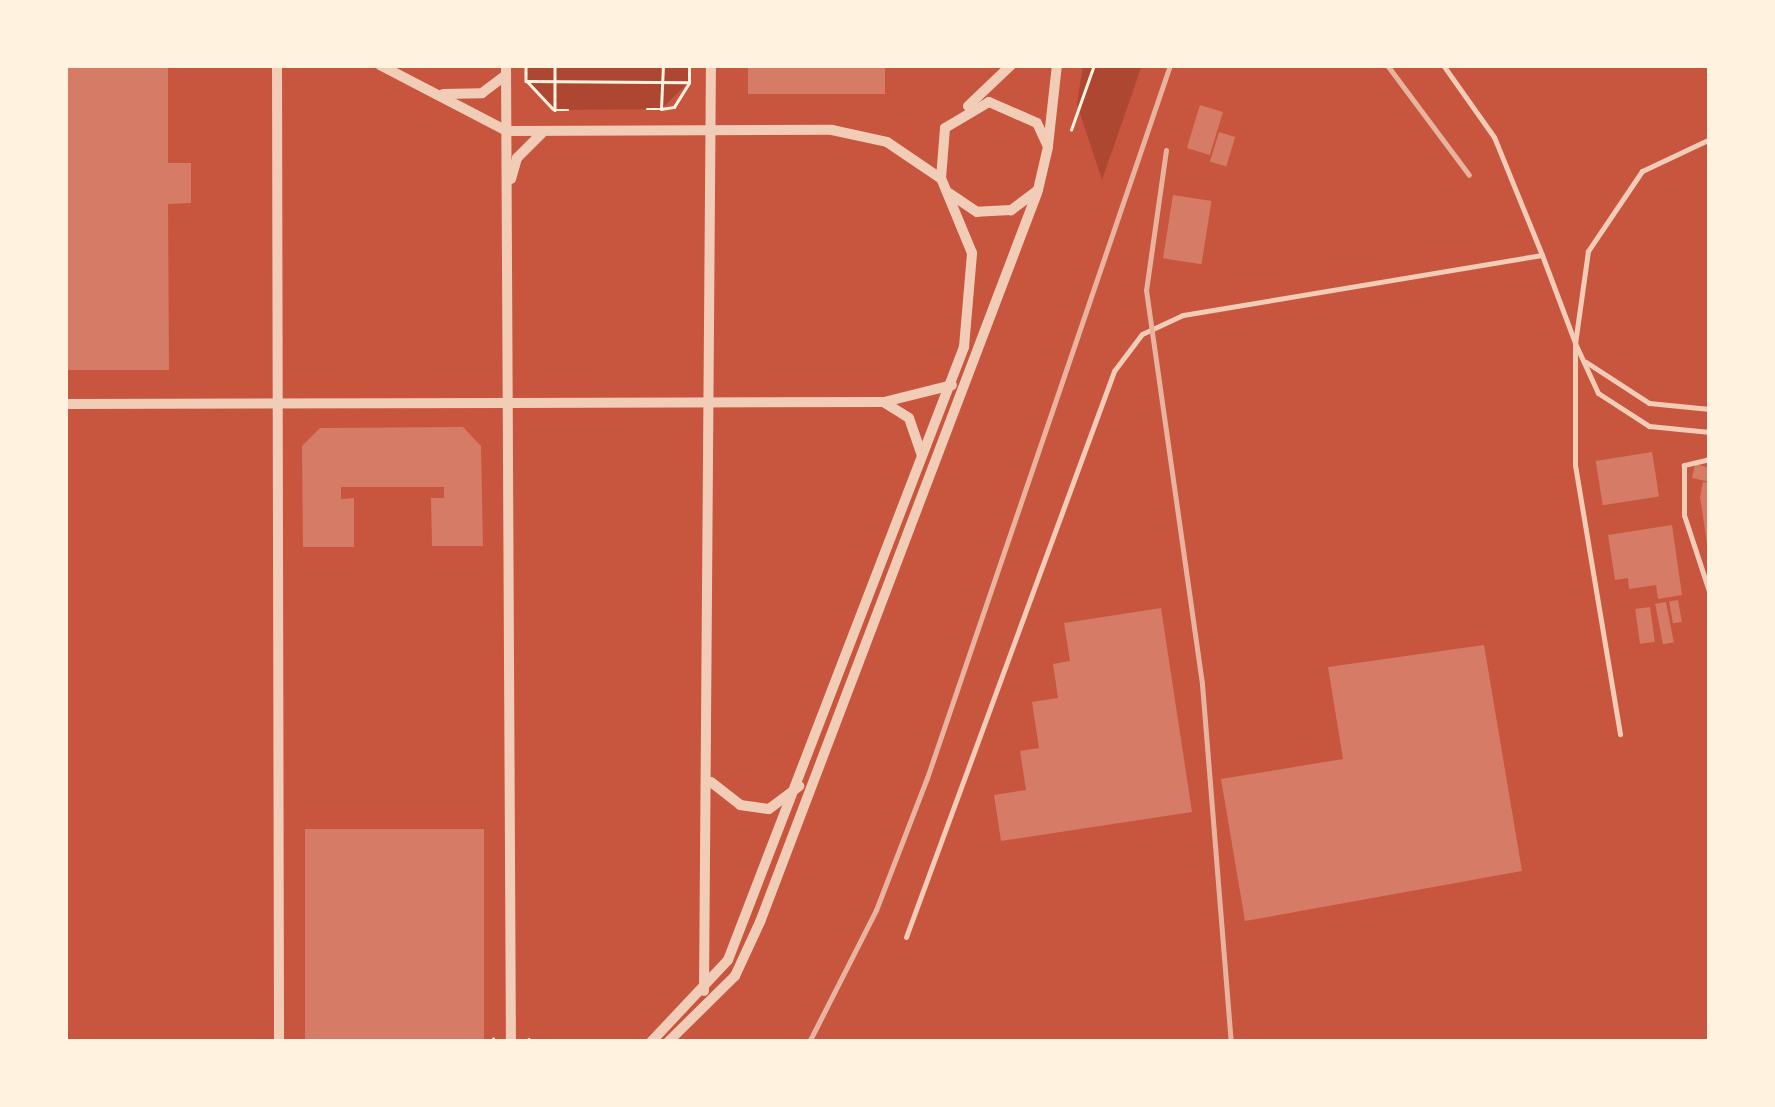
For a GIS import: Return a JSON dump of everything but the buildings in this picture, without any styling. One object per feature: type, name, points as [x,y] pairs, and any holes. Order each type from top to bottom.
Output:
[{"type":"street","points":[[279,1042],[276,403],[277,84],[281,65]]},
{"type":"street","points":[[380,65],[506,131],[832,130],[887,142],[940,178],[972,253],[974,305],[952,385],[800,786],[728,960],[704,992],[651,1042]]},
{"type":"street","points":[[704,992],[711,782],[711,65]]},
{"type":"street","points":[[940,178],[941,140],[964,110],[1010,65]]},
{"type":"street","points":[[668,1042],[735,976],[760,922],[1038,190],[1048,147],[1057,65]]},
{"type":"street","points":[[432,91],[463,98],[506,70]]},
{"type":"street","points":[[506,70],[510,1042]]},
{"type":"street","points":[[964,110],[1015,107],[1048,147]]},
{"type":"street","points":[[508,195],[517,158],[544,131]]},
{"type":"street","points":[[949,193],[977,212],[1012,210],[1038,190]]},
{"type":"street","points":[[65,404],[884,402],[952,385]]},
{"type":"street","points":[[884,402],[909,418],[923,457]]},
{"type":"street","points":[[711,782],[740,805],[769,809],[800,786]]},
{"type":"lane","points":[[1443,65],[1494,137],[1598,394],[1648,426],[1710,432]]},
{"type":"lane","points":[[1620,734],[1574,465],[1575,343],[1588,250],[1642,171],[1710,139]]},
{"type":"lane","points":[[906,937],[1114,371],[1142,334],[1183,316],[1542,255]]},
{"type":"lane","points":[[1586,362],[1649,403],[1710,410]]},
{"type":"lane","points":[[1710,459],[1684,465],[1684,515],[1710,594]]},
{"type":"path","points":[[526,65],[526,81],[555,110],[568,110]]},
{"type":"path","points":[[555,65],[555,110]]},
{"type":"path","points":[[661,109],[663,65]]},
{"type":"path","points":[[1071,130],[1094,65]]},
{"type":"path","points":[[647,109],[661,109],[682,100],[690,68]]},
{"type":"path","points":[[526,81],[689,82]]},
{"type":"shaded area","points":[[526,65],[689,65],[689,82],[661,109],[555,110],[526,81]]},
{"type":"shaded area","points":[[1083,65],[1142,65],[1102,180],[1077,104]]},
{"type":"railway","points":[[809,1042],[876,910],[927,778],[1170,65]]},
{"type":"railway","points":[[1387,65],[1469,175]]},
{"type":"railway","points":[[1166,150],[1146,290],[1202,684],[1231,1042]]}]
